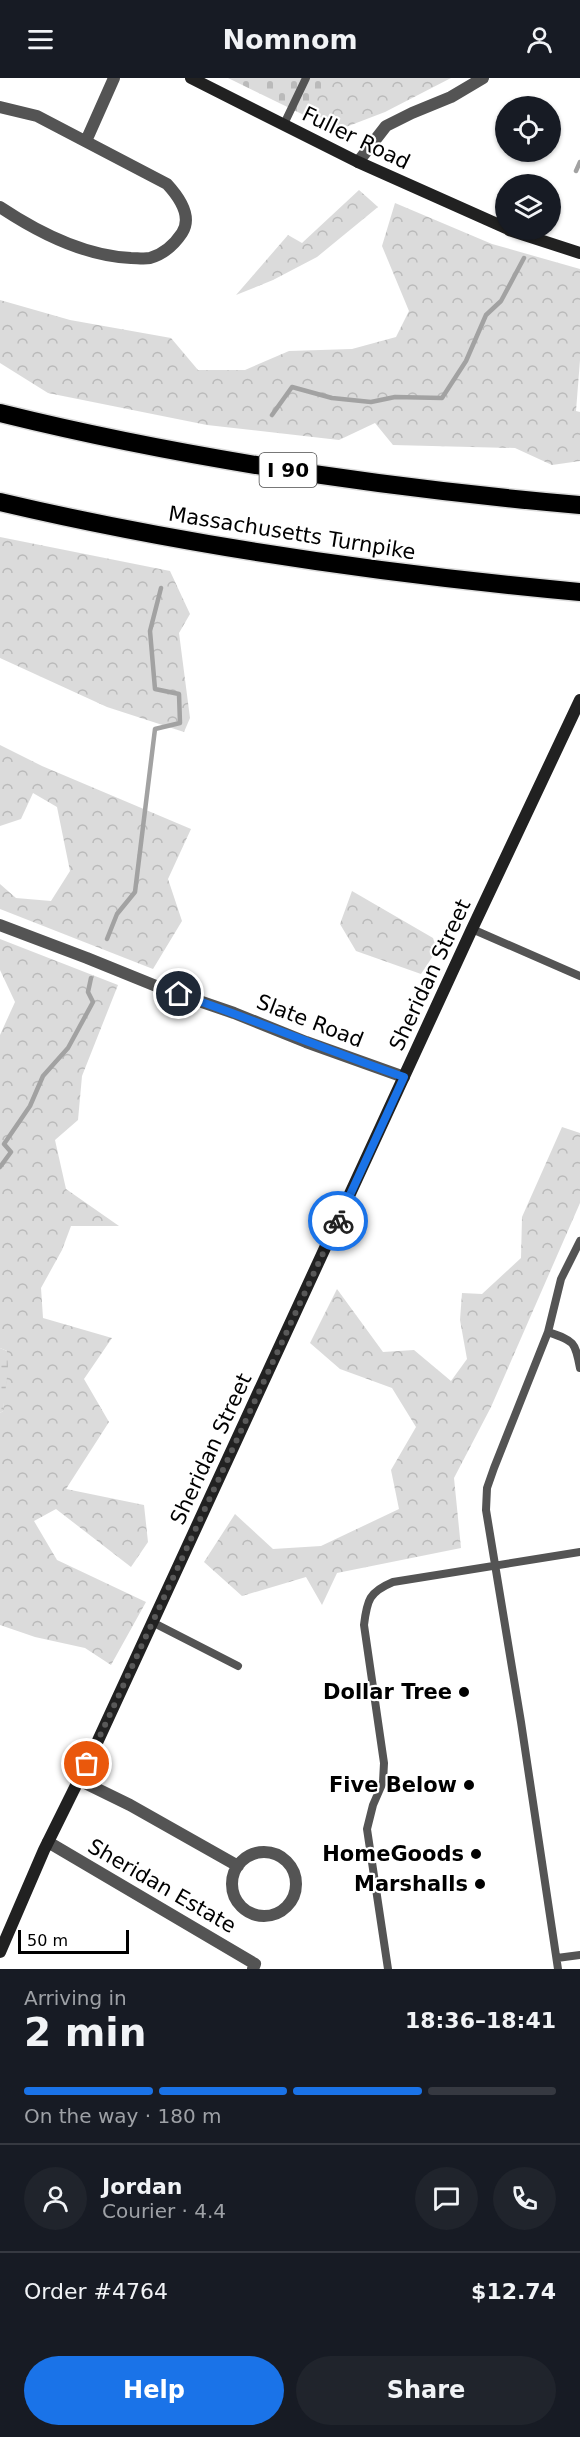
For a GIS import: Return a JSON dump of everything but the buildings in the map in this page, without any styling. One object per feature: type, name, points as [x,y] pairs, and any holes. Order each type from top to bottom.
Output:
[{"type":"highway","name":"I 90","points":[[0,413],[189,453],[309,474],[580,505]]},
{"type":"highway","name":"Massachusetts Turnpike","points":[[0,502],[138,532],[296,559],[465,582],[580,592]]},
{"type":"street","points":[[86,141],[114,78]]},
{"type":"street","name":"Fuller Road","points":[[191,78],[358,162],[495,224]]},
{"type":"street","points":[[358,162],[386,126],[451,97],[483,78]]},
{"type":"street","points":[[0,107],[37,116],[168,184],[180,198],[186,215],[184,231],[170,248],[149,258],[118,257],[56,240],[0,207]]},
{"type":"street","name":"Fuller Road","points":[[542,240],[580,252]]},
{"type":"street","name":"Sheridan Street","points":[[0,1952],[48,1842],[79,1780],[580,700]]},
{"type":"street","name":"Slate Road","points":[[0,926],[404,1077]]},
{"type":"street","points":[[79,1780],[130,1805],[238,1866]]},
{"type":"street","name":"Sheridan Estate","points":[[48,1842],[257,1967]]},
{"type":"street","points":[[266,1852],[277,1855],[286,1861],[296,1880],[291,1901],[275,1914],[255,1915],[246,1910],[234,1895],[233,1875],[238,1866],[245,1858],[255,1853],[266,1852]]},
{"type":"lane","points":[[284,124],[306,78]]},
{"type":"lane","points":[[472,929],[580,975]]},
{"type":"lane","points":[[558,1969],[486,1510],[487,1488],[548,1332],[561,1279],[580,1241]]},
{"type":"lane","points":[[548,1332],[567,1339],[576,1347],[580,1368]]},
{"type":"lane","points":[[388,1969],[367,1829],[373,1805],[383,1782],[384,1763],[364,1625],[366,1604],[377,1588],[393,1582],[580,1551]]},
{"type":"lane","points":[[152,1622],[238,1665]]},
{"type":"lane","points":[[556,1958],[580,1954]]},
{"type":"green space","points":[[228,78],[327,78],[308,117]]},
{"type":"green space","points":[[319,78],[451,78],[385,112],[338,130],[302,104]]},
{"type":"green space","points":[[359,190],[378,207],[317,257],[273,280],[236,295],[288,235],[302,243]]},
{"type":"green space","points":[[395,203],[492,244],[580,269],[580,360],[576,411],[580,412],[580,461],[552,465],[515,448],[393,445],[375,423],[339,440],[207,425],[48,393],[0,363],[0,300],[70,320],[171,338],[198,370],[245,370],[289,351],[352,349],[396,337],[409,311],[382,246]]},
{"type":"green space","points":[[0,537],[170,571],[190,614],[179,633],[190,718],[184,732],[107,707],[0,658]]},
{"type":"green space","points":[[0,745],[42,766],[191,829],[168,879],[182,921],[153,969],[0,909],[0,884],[16,898],[51,901],[70,871],[57,807],[33,793],[21,819],[0,826]]},
{"type":"green space","points":[[352,891],[433,938],[437,950],[421,974],[356,951],[340,924]]},
{"type":"green space","points":[[0,939],[118,985],[82,1076],[78,1120],[55,1140],[66,1189],[119,1226],[71,1226],[62,1250],[41,1288],[43,1318],[112,1338],[84,1379],[109,1422],[66,1489],[144,1505],[148,1542],[131,1567],[56,1509],[34,1521],[57,1560],[146,1602],[111,1665],[85,1648],[35,1637],[0,1625],[0,1413],[3,1411],[7,1351],[0,1348],[0,1035],[15,1002],[0,970]]},
{"type":"green space","points":[[562,1127],[580,1133],[580,1203],[491,1407],[454,1478],[461,1548],[337,1573],[322,1605],[306,1577],[242,1596],[204,1562],[235,1514],[273,1549],[321,1546],[399,1509],[391,1470],[416,1427],[392,1388],[340,1369],[310,1343],[337,1289],[383,1352],[414,1350],[451,1381],[467,1359],[460,1320],[462,1293],[482,1294],[521,1258],[522,1217]]},
{"type":"green space","points":[[0,1348],[7,1351],[8,1368],[3,1411],[0,1413]]},
{"type":"waterway","points":[[576,171],[580,162]]},
{"type":"waterway","points":[[272,415],[292,387],[332,398],[371,402],[395,397],[442,398],[466,361],[486,315],[501,301],[524,258]]},
{"type":"waterway","points":[[107,939],[117,914],[135,892],[155,729],[180,723],[179,694],[155,689],[150,631],[161,588]]},
{"type":"waterway","points":[[0,1167],[11,1152],[4,1144],[30,1106],[43,1076],[68,1048],[93,1002],[88,992],[91,978]]},
{"type":"way so far","points":[[87,1764],[338,1221]]},
{"type":"place","name":"Dollar Tree","points":[[464,1692]]},
{"type":"place","name":"Five Below","points":[[469,1785]]},
{"type":"place","name":"HomeGoods","points":[[476,1854]]},
{"type":"place","name":"Marshalls","points":[[480,1884]]},
{"type":"route","points":[[179,994],[404,1077],[338,1221]]}]
